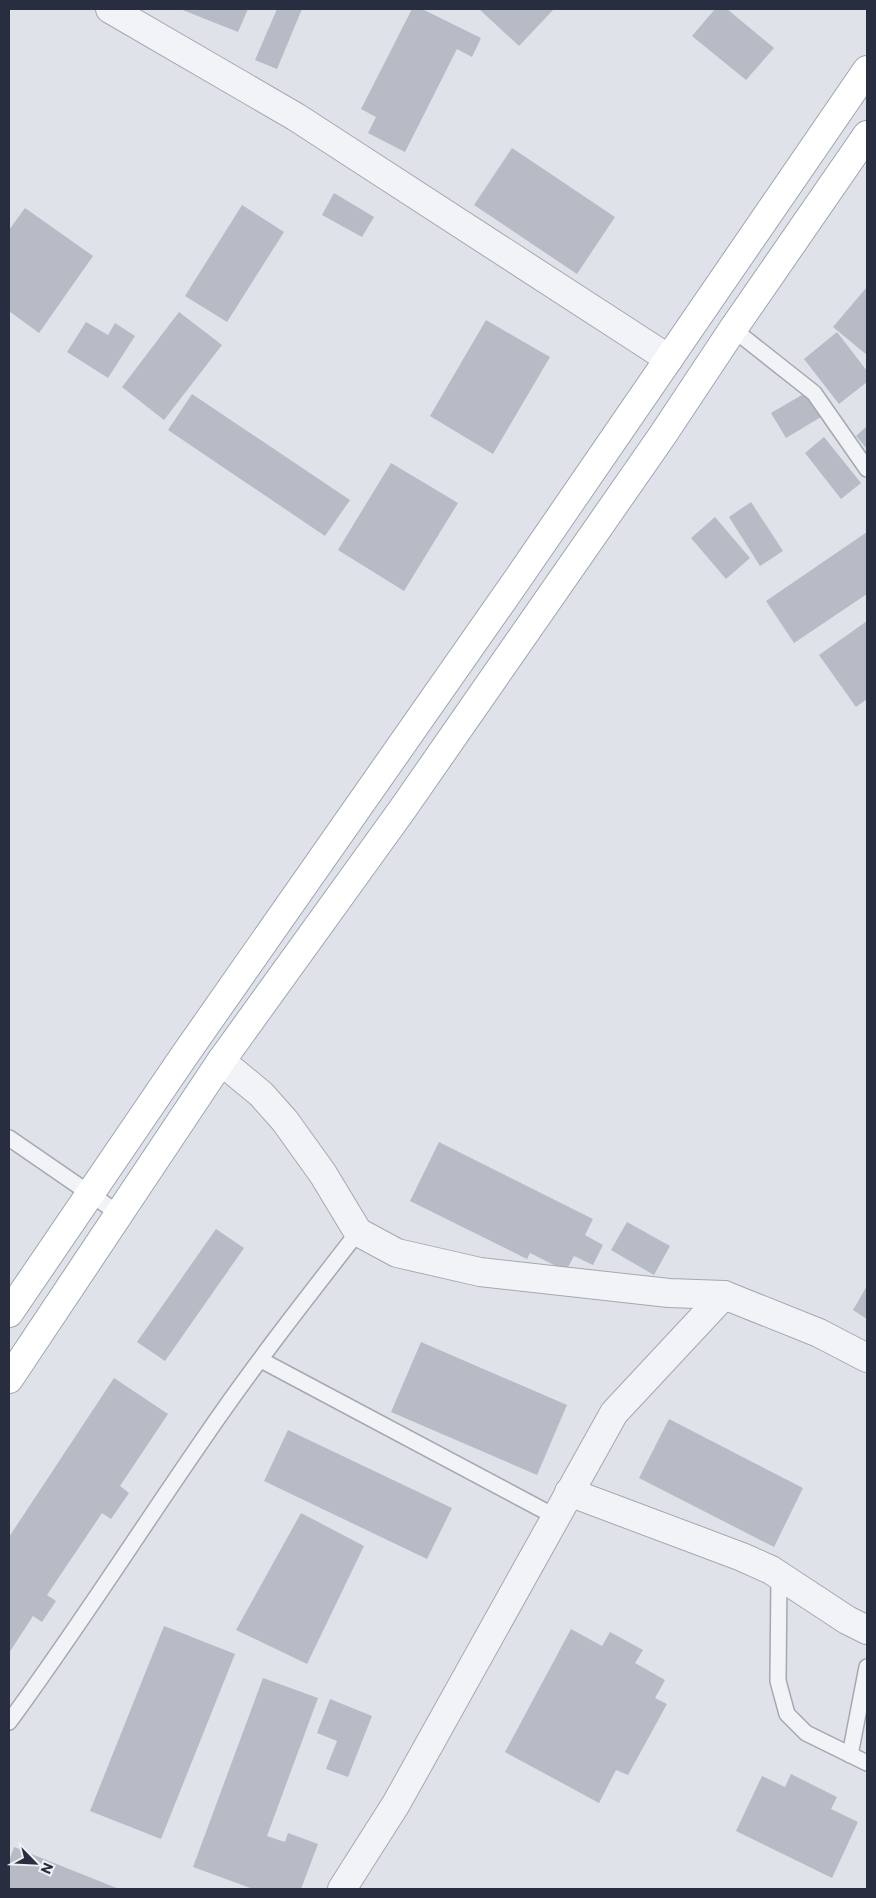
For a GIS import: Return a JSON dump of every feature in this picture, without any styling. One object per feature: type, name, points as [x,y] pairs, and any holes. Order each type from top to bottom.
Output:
[{"type":"main road","points":[[9,1313],[90,1193],[867,70]]},
{"type":"main road","points":[[9,1379],[221,1061],[439,757],[662,436],[733,329],[867,135]]},
{"type":"main road","points":[[411,731],[439,757]]},
{"type":"street","points":[[110,9],[296,117],[669,358]]},
{"type":"street","points":[[221,1061],[261,1094],[285,1121],[323,1174],[358,1232],[397,1253],[480,1272],[669,1293],[724,1295],[819,1333],[867,1358]]},
{"type":"street","points":[[342,1889],[396,1804],[614,1413],[724,1295]]},
{"type":"street","points":[[569,1492],[742,1557],[778,1576],[847,1620],[867,1630]]},
{"type":"lane","points":[[733,329],[814,393],[867,469]]},
{"type":"lane","points":[[9,1138],[118,1213]]},
{"type":"lane","points":[[9,1722],[120,1564],[202,1440],[358,1232]]},
{"type":"lane","points":[[261,1360],[556,1517]]},
{"type":"lane","points":[[778,1576],[778,1682],[788,1714],[806,1733],[867,1763]]},
{"type":"lane","points":[[850,1755],[867,1668]]},
{"type":"building","points":[[180,9],[248,9],[238,32]]},
{"type":"building","points":[[277,9],[302,9],[277,69],[255,60]]},
{"type":"building","points":[[412,9],[422,9],[481,38],[472,57],[457,49],[405,152],[368,133],[376,117],[361,109]]},
{"type":"building","points":[[479,9],[554,9],[519,46]]},
{"type":"building","points":[[715,9],[727,9],[774,48],[746,80],[692,36]]},
{"type":"building","points":[[512,148],[615,217],[577,274],[474,205]]},
{"type":"building","points":[[334,193],[374,217],[362,237],[322,215]]},
{"type":"building","points":[[242,205],[284,232],[227,322],[185,296]]},
{"type":"building","points":[[25,208],[93,256],[39,333],[9,311],[9,230]]},
{"type":"building","points":[[867,287],[867,355],[833,327]]},
{"type":"building","points":[[179,312],[222,345],[164,420],[122,387]]},
{"type":"building","points":[[486,320],[550,357],[493,454],[430,416]]},
{"type":"building","points":[[86,322],[108,335],[115,323],[135,336],[108,378],[67,352]]},
{"type":"building","points":[[837,332],[867,371],[867,382],[839,404],[804,359]]},
{"type":"building","points":[[807,392],[821,417],[786,438],[771,413]]},
{"type":"building","points":[[192,394],[350,500],[325,536],[168,430]]},
{"type":"building","points":[[867,426],[867,449],[856,436]]},
{"type":"building","points":[[824,437],[861,483],[841,499],[805,453]]},
{"type":"building","points":[[391,463],[458,503],[404,591],[338,550]]},
{"type":"building","points":[[751,502],[783,551],[760,566],[729,517]]},
{"type":"building","points":[[715,517],[750,558],[726,579],[691,538]]},
{"type":"building","points":[[867,532],[867,594],[794,643],[766,601]]},
{"type":"building","points":[[867,621],[867,699],[856,707],[819,655]]},
{"type":"building","points":[[439,1142],[593,1219],[585,1235],[603,1245],[593,1265],[574,1256],[566,1271],[530,1253],[527,1259],[410,1201]]},
{"type":"building","points":[[627,1222],[670,1246],[654,1275],[611,1250]]},
{"type":"building","points":[[216,1229],[244,1248],[165,1361],[137,1342]]},
{"type":"building","points":[[867,1286],[867,1319],[853,1310]]},
{"type":"building","points":[[421,1342],[567,1405],[537,1475],[391,1412]]},
{"type":"building","points":[[114,1378],[168,1414],[120,1486],[129,1493],[111,1519],[102,1513],[47,1595],[56,1601],[42,1622],[33,1616],[9,1653],[9,1537]]},
{"type":"building","points":[[669,1419],[803,1488],[774,1547],[639,1478]]},
{"type":"building","points":[[288,1430],[452,1508],[427,1559],[264,1481]]},
{"type":"building","points":[[301,1513],[364,1546],[307,1664],[236,1630]]},
{"type":"building","points":[[164,1626],[235,1654],[161,1839],[90,1811]]},
{"type":"building","points":[[571,1629],[602,1646],[610,1632],[643,1650],[635,1663],[665,1680],[655,1698],[667,1704],[628,1775],[616,1770],[599,1803],[505,1752]]},
{"type":"building","points":[[263,1678],[318,1698],[267,1836],[285,1842],[288,1833],[318,1844],[301,1889],[253,1889],[193,1867]]},
{"type":"building","points":[[330,1699],[372,1716],[348,1777],[326,1769],[337,1741],[317,1733]]},
{"type":"building","points":[[791,1774],[837,1797],[831,1809],[858,1822],[832,1878],[736,1831],[762,1776],[785,1787]]},
{"type":"building","points":[[14,1847],[119,1889],[9,1889],[9,1861]]}]
